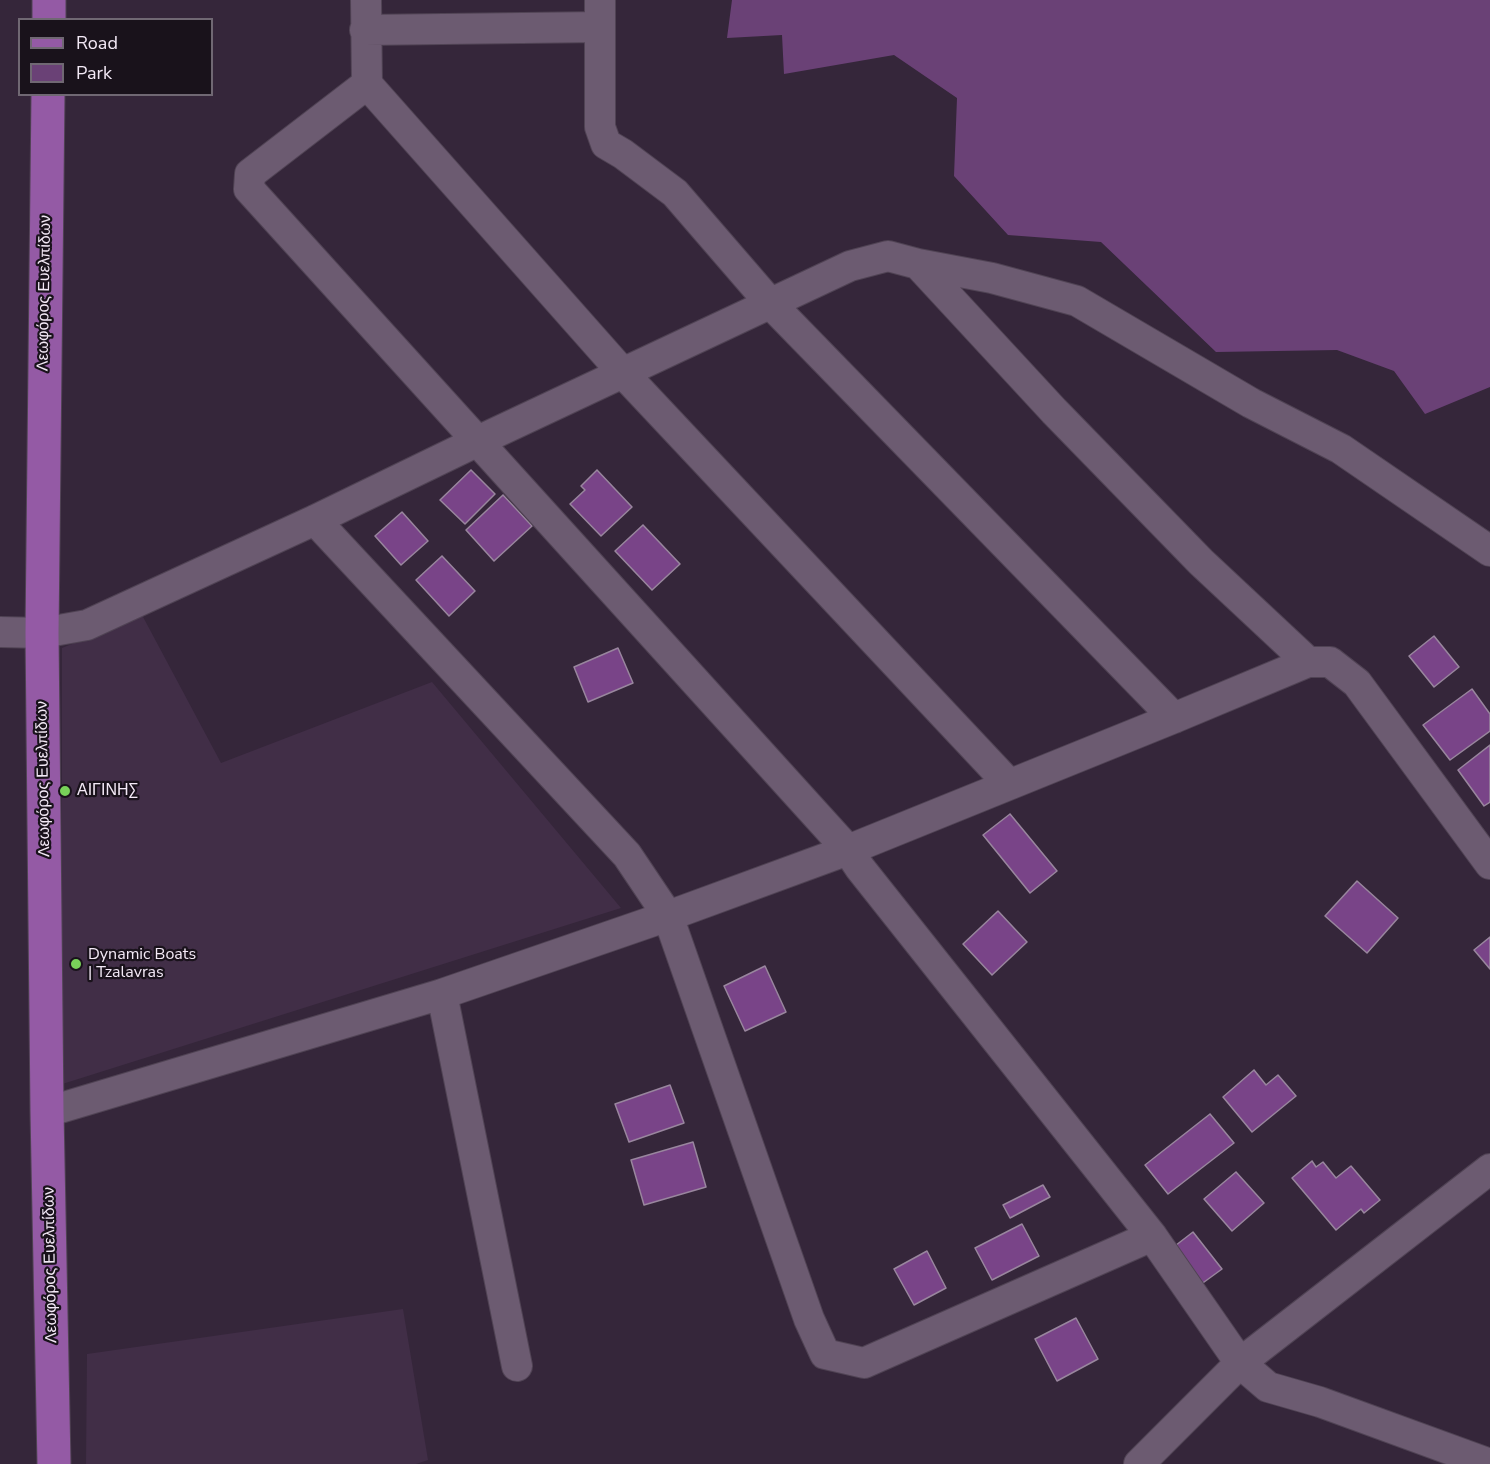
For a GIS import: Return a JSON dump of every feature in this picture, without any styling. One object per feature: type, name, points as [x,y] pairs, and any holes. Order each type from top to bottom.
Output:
[{"type":"main road","points":[[49,0],[49,18]]},
{"type":"main road","name":"Λεωφόρος Ευελπίδων","points":[[48,96],[42,633],[54,1464]]},
{"type":"street","points":[[366,0],[367,84],[623,373],[1009,784]]},
{"type":"street","points":[[365,30],[600,13],[600,127],[606,144],[675,193],[770,303],[1174,718]]},
{"type":"street","points":[[367,84],[250,174],[249,189],[256,199],[848,850],[1152,1236],[1240,1363],[1268,1387],[1320,1402],[1490,1464]]},
{"type":"street","points":[[0,632],[42,633],[87,624],[315,520],[850,266],[888,256],[992,278],[1077,301],[1251,403],[1341,449],[1490,551]]},
{"type":"street","points":[[918,264],[1054,411],[1192,553],[1308,662]]},
{"type":"street","points":[[315,520],[627,855],[668,916],[808,1319],[825,1354],[864,1363],[1152,1236]]},
{"type":"street","points":[[48,1112],[442,994],[668,916],[848,850],[1308,662],[1330,662],[1358,683],[1490,864]]},
{"type":"street","points":[[442,994],[517,1366]]},
{"type":"street","points":[[1139,1464],[1240,1363],[1490,1169]]},
{"type":"shaded area","points":[[142,615],[221,763],[432,682],[621,908],[56,1086],[62,823],[62,648]]},
{"type":"shaded area","points":[[403,1309],[428,1460],[416,1464],[86,1464],[87,1354]]},
{"type":"green space","points":[[732,0],[1490,0],[1490,387],[1425,414],[1394,371],[1337,350],[1216,352],[1101,242],[1008,235],[954,176],[957,98],[894,55],[784,74],[782,35],[727,38]]},
{"type":"building","points":[[471,470],[495,494],[465,524],[440,500]]},
{"type":"building","points":[[597,470],[632,507],[601,536],[570,504],[585,490],[581,486]]},
{"type":"building","points":[[503,495],[532,526],[494,561],[466,530]]},
{"type":"building","points":[[402,512],[428,541],[401,565],[375,536]]},
{"type":"building","points":[[643,525],[680,564],[652,590],[615,551]]},
{"type":"building","points":[[442,556],[475,591],[449,616],[416,580]]},
{"type":"building","points":[[1434,636],[1459,667],[1434,687],[1409,656]]},
{"type":"building","points":[[618,648],[633,683],[588,702],[574,667]]},
{"type":"building","points":[[1472,689],[1490,714],[1490,731],[1450,760],[1423,725]]},
{"type":"building","points":[[1490,745],[1490,802],[1484,806],[1458,770]]},
{"type":"building","points":[[1010,814],[1057,871],[1030,893],[983,835]]},
{"type":"building","points":[[1357,881],[1398,918],[1367,953],[1325,916]]},
{"type":"building","points":[[998,911],[1027,942],[992,975],[963,944]]},
{"type":"building","points":[[1490,937],[1490,969],[1474,950]]},
{"type":"building","points":[[765,966],[786,1012],[745,1031],[724,986]]},
{"type":"building","points":[[1254,1070],[1266,1085],[1278,1075],[1296,1096],[1252,1132],[1223,1097]]},
{"type":"building","points":[[670,1085],[684,1123],[629,1142],[615,1104]]},
{"type":"building","points":[[1210,1114],[1234,1143],[1168,1194],[1145,1165]]},
{"type":"building","points":[[693,1142],[706,1187],[644,1205],[631,1160]]},
{"type":"building","points":[[1312,1161],[1316,1167],[1323,1162],[1336,1178],[1351,1166],[1380,1200],[1364,1213],[1361,1209],[1336,1230],[1292,1178]]},
{"type":"building","points":[[1236,1172],[1264,1203],[1232,1231],[1204,1199]]},
{"type":"building","points":[[1043,1185],[1050,1197],[1010,1218],[1003,1205]]},
{"type":"building","points":[[1022,1224],[1039,1256],[992,1280],[975,1248]]},
{"type":"building","points":[[1193,1232],[1222,1269],[1200,1285],[1171,1249]]},
{"type":"building","points":[[927,1251],[946,1288],[914,1305],[894,1269]]},
{"type":"building","points":[[1076,1318],[1098,1359],[1057,1381],[1035,1339]]},
{"type":"place","name":"ΑΙΓΙΝΗΣ","points":[[65,791]]},
{"type":"place","name":"Dynamic Boats | Tzalavras","points":[[76,964]]}]
